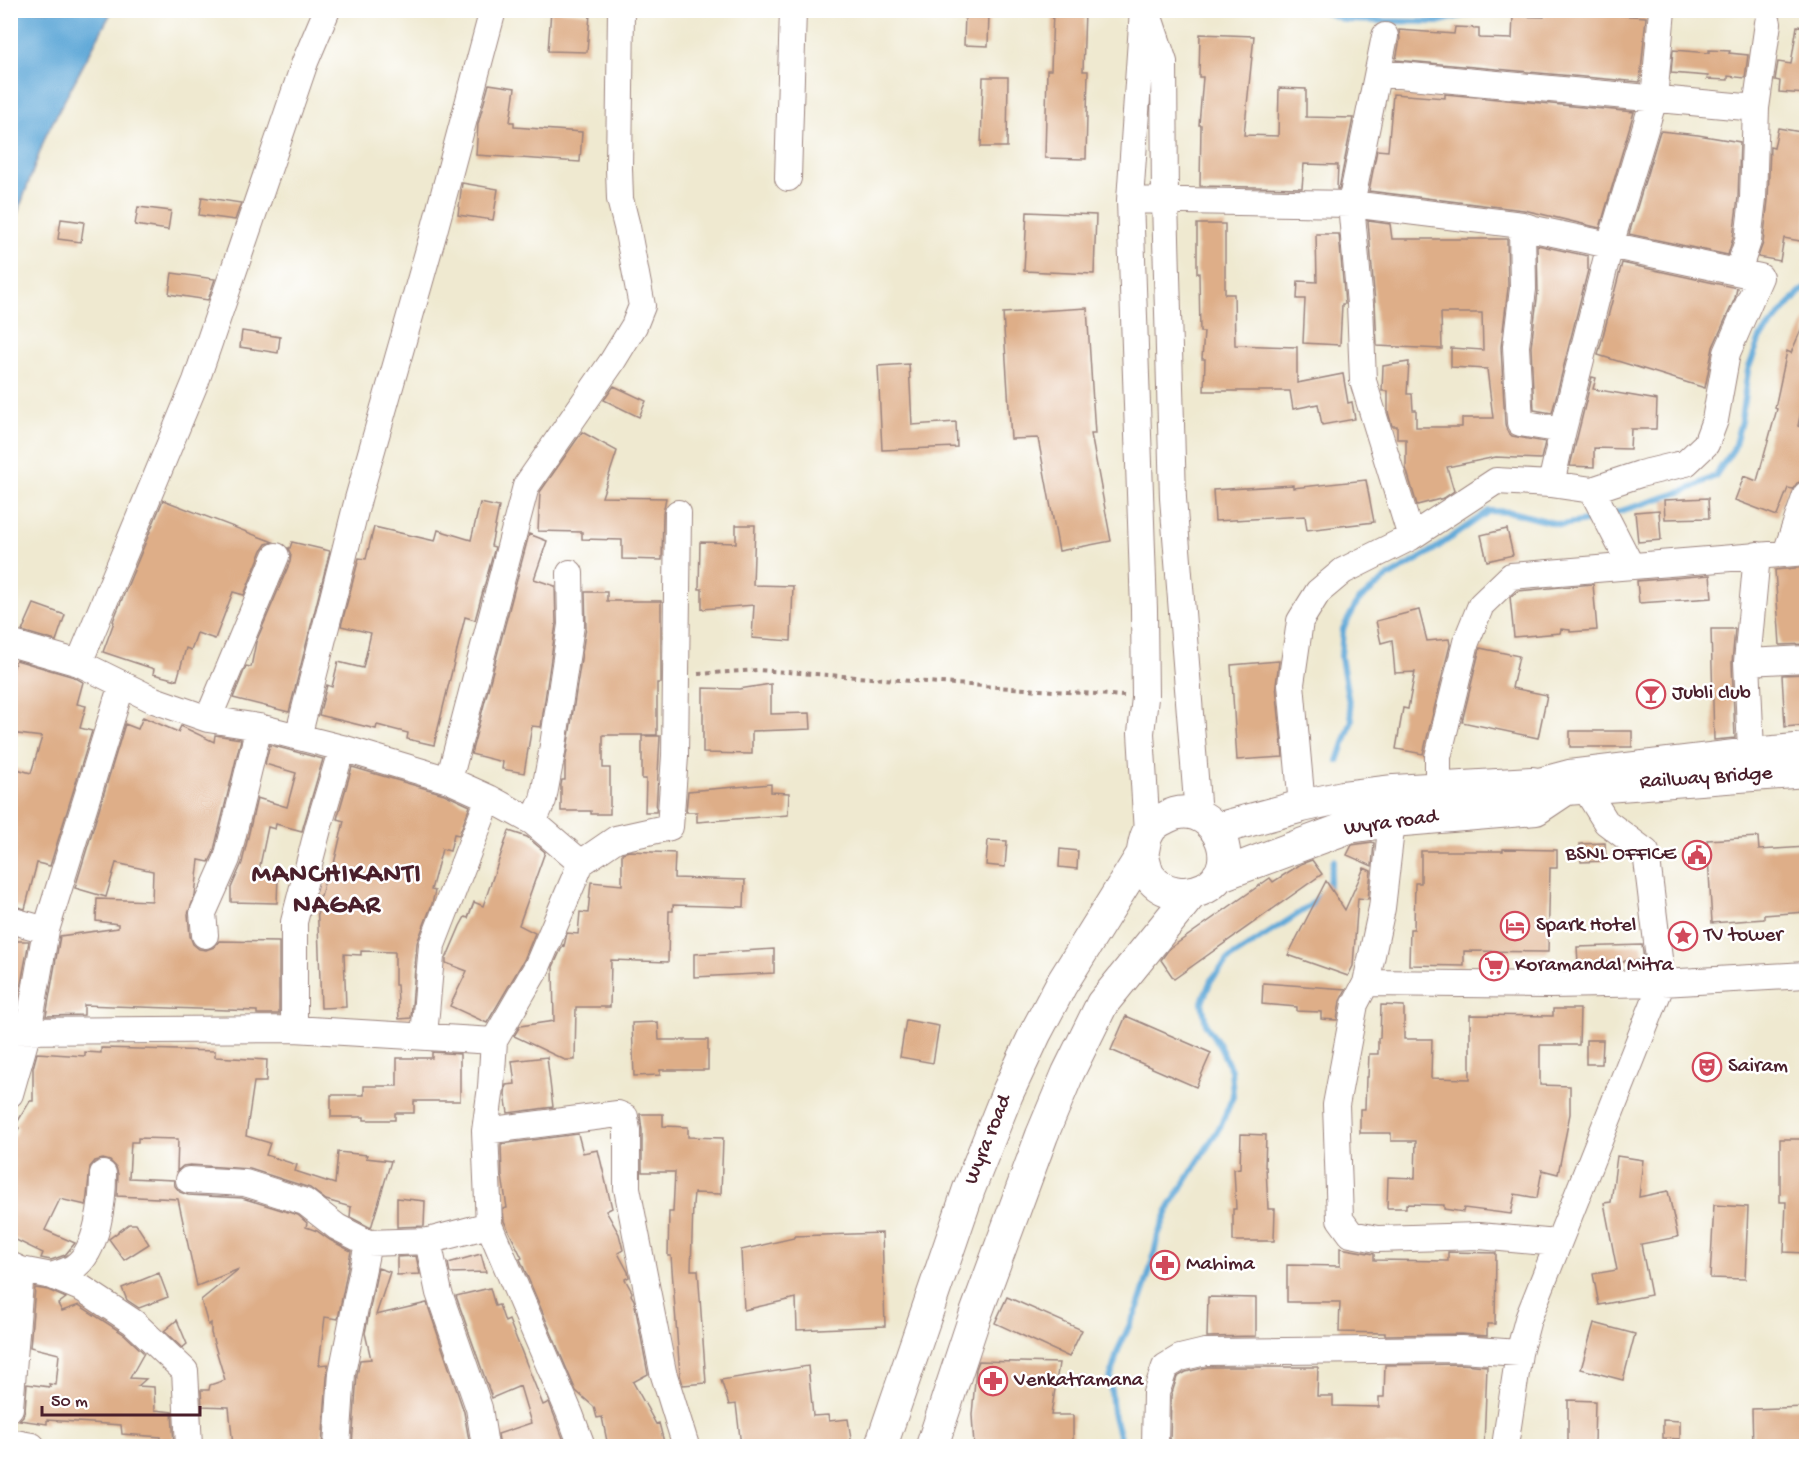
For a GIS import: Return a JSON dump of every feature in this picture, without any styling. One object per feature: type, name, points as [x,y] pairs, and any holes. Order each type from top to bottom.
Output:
[{"type":"main road","name":"Railway Bridge","points":[[1585,788],[1806,771]]},
{"type":"main road","name":"Wyra road","points":[[881,1446],[965,1200],[1007,1094],[1061,986],[1157,822],[1169,815],[1184,812],[1207,822],[1343,797],[1438,788],[1532,783],[1585,788]]},
{"type":"main road","name":"Wyra road","points":[[932,1446],[974,1319],[1042,1135],[1068,1073],[1102,1004],[1191,894],[1206,887],[1218,876],[1349,827],[1392,821],[1536,809],[1585,788]]},
{"type":"main road","points":[[1207,822],[1223,844],[1224,860],[1218,876]]},
{"type":"main road","points":[[1145,844],[1150,877],[1168,891],[1191,894]]},
{"type":"street","points":[[79,663],[196,381],[305,62],[327,10]]},
{"type":"street","points":[[298,737],[358,499],[433,235],[493,10]]},
{"type":"street","points":[[449,780],[525,486],[612,362],[634,326],[642,306],[620,199],[621,10]]},
{"type":"street","points":[[788,178],[793,10]]},
{"type":"street","points":[[1145,10],[1130,200],[1144,610],[1145,698],[1141,734],[1145,844]]},
{"type":"street","points":[[1145,10],[1164,62],[1173,498],[1207,822]]},
{"type":"street","points":[[1551,484],[1610,245],[1654,99],[1662,10]]},
{"type":"street","points":[[1738,271],[1748,241],[1753,198],[1756,108],[1768,23]]},
{"type":"street","points":[[1385,36],[1350,204],[1360,304],[1363,381],[1411,537]]},
{"type":"street","points":[[1378,73],[1756,108]]},
{"type":"street","points":[[1130,200],[1350,204],[1522,225],[1760,277],[1727,353],[1716,420],[1706,444],[1686,463],[1640,474],[1595,495],[1551,484],[1496,481],[1411,537],[1343,571],[1318,592],[1300,621],[1291,684],[1302,806]]},
{"type":"street","points":[[1522,225],[1523,289],[1516,346],[1520,423],[1563,430]]},
{"type":"street","points":[[1595,495],[1630,566]]},
{"type":"street","points":[[1438,788],[1438,757],[1466,642],[1481,605],[1511,576],[1796,552],[1806,495]]},
{"type":"street","points":[[582,1446],[489,1226],[485,1131],[494,1041],[537,967],[581,863],[616,839],[670,828],[675,756],[678,513]]},
{"type":"street","points":[[1751,751],[1747,662],[1757,555]]},
{"type":"street","points":[[208,719],[276,556]]},
{"type":"street","points":[[532,822],[543,800],[552,752],[571,625],[570,573]]},
{"type":"street","points":[[10,643],[79,663],[154,700],[208,719],[259,727],[342,748],[449,780],[489,798],[532,822],[581,863]]},
{"type":"street","points":[[1747,662],[1806,659]]},
{"type":"street","points":[[10,1094],[19,1031],[46,930],[122,684]]},
{"type":"street","points":[[204,935],[203,913],[227,859],[259,727]]},
{"type":"street","points":[[1532,783],[1569,773],[1806,746]]},
{"type":"street","points":[[294,1029],[294,922],[342,748]]},
{"type":"street","points":[[1505,1446],[1519,1353],[1528,1319],[1662,983],[1646,852],[1606,822],[1585,788]]},
{"type":"street","points":[[424,1036],[432,945],[489,798]]},
{"type":"street","points":[[1392,821],[1382,908],[1366,983],[1355,1004],[1336,1105],[1340,1219],[1351,1234],[1377,1239],[1479,1236],[1557,1243]]},
{"type":"street","points":[[10,920],[46,930]]},
{"type":"street","points":[[1366,983],[1549,985],[1662,983],[1806,975]]},
{"type":"street","points":[[19,1031],[294,1029],[494,1041]]},
{"type":"street","points":[[485,1131],[618,1114],[625,1117],[627,1188],[663,1372],[686,1446]]},
{"type":"street","points":[[52,1276],[75,1266],[87,1252],[97,1228],[103,1174]]},
{"type":"street","points":[[189,1180],[245,1183],[305,1202],[337,1227],[368,1243],[428,1241],[489,1226]]},
{"type":"street","points":[[428,1241],[439,1293],[479,1408],[485,1446]]},
{"type":"street","points":[[338,1446],[342,1373],[368,1243]]},
{"type":"street","points":[[10,1408],[16,1267],[52,1276],[83,1289],[133,1322],[185,1371],[189,1446]]},
{"type":"street","points":[[1155,1446],[1156,1393],[1166,1367],[1180,1358],[1205,1352],[1461,1349],[1519,1353]]},
{"type":"street","points":[[10,1442],[32,1446]]},
{"type":"path","points":[[676,676],[758,670],[1145,698]]},
{"type":"water","points":[[11,10],[112,11],[46,135],[11,231]]},
{"type":"building","points":[[551,10],[590,14],[587,52],[548,51]]},
{"type":"building","points":[[1053,10],[1085,10],[1083,71],[1088,71],[1086,159],[1045,158],[1047,70],[1051,70]]},
{"type":"building","points":[[1545,10],[1646,17],[1640,82],[1396,60],[1400,39],[1399,30],[1454,34],[1455,27],[1479,28],[1479,38],[1512,39],[1513,16],[1544,17]]},
{"type":"building","points":[[965,13],[989,14],[988,46],[964,45]]},
{"type":"building","points":[[1797,26],[1806,27],[1806,94],[1779,92],[1780,81],[1775,80],[1778,62],[1791,64]]},
{"type":"building","points":[[1200,34],[1254,36],[1244,135],[1278,136],[1279,88],[1306,89],[1306,117],[1353,118],[1339,189],[1337,189],[1338,165],[1304,164],[1302,188],[1200,186],[1201,125],[1199,125],[1203,77],[1199,77]]},
{"type":"building","points":[[1673,50],[1709,53],[1709,50],[1730,51],[1729,53],[1748,55],[1745,78],[1728,76],[1728,80],[1707,79],[1708,76],[1671,73]]},
{"type":"building","points":[[983,77],[1008,77],[1007,147],[981,147]]},
{"type":"building","points":[[489,84],[515,88],[510,122],[514,122],[514,127],[582,132],[580,162],[476,155],[478,124]]},
{"type":"building","points":[[1393,94],[1445,98],[1445,94],[1634,112],[1600,228],[1524,210],[1369,191],[1377,150],[1388,151]]},
{"type":"building","points":[[1778,128],[1806,133],[1806,242],[1784,238],[1780,261],[1758,257],[1763,243],[1768,200],[1770,147],[1774,148]]},
{"type":"building","points":[[1660,131],[1740,142],[1738,197],[1733,238],[1728,255],[1629,234]]},
{"type":"building","points":[[462,183],[498,189],[493,220],[458,215]]},
{"type":"building","points":[[202,197],[241,203],[235,220],[199,215]]},
{"type":"building","points":[[138,207],[171,211],[168,230],[135,225]]},
{"type":"building","points":[[1027,212],[1096,215],[1094,274],[1024,271]]},
{"type":"building","points":[[61,219],[84,222],[81,242],[58,239]]},
{"type":"building","points":[[1368,221],[1390,224],[1392,239],[1507,239],[1508,288],[1501,347],[1505,424],[1512,436],[1545,442],[1541,459],[1496,457],[1447,467],[1454,491],[1444,498],[1417,505],[1406,468],[1406,439],[1397,439],[1397,426],[1392,426],[1388,412],[1388,391],[1382,391],[1383,366],[1409,362],[1407,394],[1412,394],[1413,410],[1416,410],[1416,427],[1462,427],[1462,418],[1493,418],[1487,369],[1451,367],[1451,348],[1483,350],[1482,313],[1441,313],[1442,349],[1377,346]]},
{"type":"building","points":[[1197,224],[1225,224],[1225,294],[1234,294],[1235,345],[1297,347],[1297,383],[1343,374],[1348,403],[1352,402],[1355,419],[1322,425],[1318,404],[1293,409],[1290,391],[1204,391],[1205,359],[1202,359],[1204,332],[1200,332]]},
{"type":"building","points":[[1316,234],[1339,234],[1345,304],[1342,304],[1340,345],[1303,343],[1305,299],[1297,299],[1298,281],[1317,282]]},
{"type":"building","points":[[1537,245],[1588,256],[1588,270],[1552,413],[1534,410],[1531,347],[1538,291]]},
{"type":"building","points":[[1622,263],[1737,288],[1735,298],[1713,347],[1705,388],[1598,355]]},
{"type":"building","points":[[172,273],[215,279],[208,300],[169,294]]},
{"type":"building","points":[[1087,308],[1095,434],[1091,434],[1111,541],[1059,551],[1038,438],[1011,439],[1003,313]]},
{"type":"building","points":[[1806,318],[1806,386],[1798,426],[1806,429],[1806,476],[1805,480],[1797,483],[1793,489],[1788,488],[1777,516],[1735,500],[1744,476],[1757,481],[1777,409],[1775,408],[1787,351],[1791,353]]},
{"type":"building","points":[[242,331],[280,337],[278,353],[240,347]]},
{"type":"building","points":[[909,364],[912,425],[956,422],[957,447],[882,450],[878,366]]},
{"type":"building","points":[[1592,377],[1596,378],[1593,389],[1657,400],[1656,429],[1631,429],[1630,449],[1594,448],[1594,467],[1570,466]]},
{"type":"building","points":[[614,386],[646,401],[639,417],[604,400]]},
{"type":"building","points":[[582,432],[617,451],[602,497],[666,498],[663,513],[662,560],[622,559],[622,540],[582,539],[582,532],[538,531],[540,492]]},
{"type":"building","points":[[1366,480],[1374,522],[1307,530],[1305,516],[1215,521],[1213,490],[1293,485],[1293,488]]},
{"type":"building","points":[[1708,498],[1709,518],[1665,519],[1664,500]]},
{"type":"building","points":[[163,500],[273,542],[266,544],[262,550],[244,595],[233,592],[215,639],[197,633],[191,650],[186,648],[177,680],[153,674],[154,669],[103,652],[113,621]]},
{"type":"building","points":[[480,503],[499,507],[491,546],[495,547],[475,620],[465,617],[434,745],[407,739],[408,733],[377,725],[376,729],[319,715],[327,685],[332,687],[338,662],[363,668],[371,633],[341,626],[359,558],[366,559],[374,527],[435,541],[438,530],[471,540]]},
{"type":"building","points":[[1659,510],[1661,540],[1638,542],[1635,512]]},
{"type":"building","points":[[736,525],[755,525],[753,585],[793,586],[791,641],[752,638],[754,605],[702,609],[702,589],[699,589],[700,542],[736,543]]},
{"type":"building","points":[[1507,529],[1513,555],[1487,561],[1481,535]]},
{"type":"building","points":[[529,534],[547,541],[534,579],[555,586],[556,624],[541,727],[532,726],[524,773],[502,769],[503,762],[471,754]]},
{"type":"building","points":[[292,542],[330,551],[289,712],[233,698],[246,666],[251,667],[256,642],[290,562],[291,555],[288,548]]},
{"type":"building","points":[[1806,567],[1806,644],[1780,645],[1775,570]]},
{"type":"building","points":[[1710,575],[1712,598],[1639,603],[1637,581]]},
{"type":"building","points":[[1593,584],[1597,630],[1570,632],[1570,630],[1561,629],[1560,633],[1514,637],[1510,597],[1518,591]]},
{"type":"building","points":[[585,592],[607,592],[607,601],[661,601],[661,683],[657,683],[657,735],[603,735],[603,768],[610,768],[610,814],[591,814],[591,811],[561,811],[561,785],[562,780],[565,780],[565,763],[586,627]]},
{"type":"building","points":[[34,604],[65,615],[56,641],[22,631]]},
{"type":"building","points":[[1419,610],[1427,641],[1449,639],[1450,645],[1423,754],[1396,749],[1403,708],[1408,709],[1415,672],[1395,673],[1392,640],[1381,643],[1376,621]]},
{"type":"building","points":[[1711,629],[1735,629],[1732,663],[1735,738],[1714,740]]},
{"type":"building","points":[[1480,648],[1519,656],[1512,688],[1547,695],[1538,738],[1462,722]]},
{"type":"building","points":[[16,660],[74,677],[83,682],[77,704],[86,706],[80,728],[92,731],[50,866],[37,863],[25,909],[10,905],[10,767],[31,773],[42,737],[10,733],[10,678]]},
{"type":"building","points":[[1279,661],[1276,685],[1283,757],[1237,760],[1231,665]]},
{"type":"building","points":[[1806,674],[1806,725],[1785,727],[1782,675]]},
{"type":"building","points":[[771,684],[771,714],[810,713],[811,729],[752,731],[752,754],[703,753],[703,688],[739,689]]},
{"type":"building","points":[[143,717],[178,732],[181,726],[214,742],[215,735],[241,739],[213,854],[209,862],[199,860],[195,895],[188,914],[190,936],[193,944],[199,949],[206,950],[214,947],[219,941],[279,942],[279,1014],[257,1014],[257,1011],[84,1005],[84,1015],[46,1016],[60,936],[118,928],[118,924],[96,921],[97,899],[152,901],[153,871],[116,863],[106,897],[75,888],[125,724],[138,729]]},
{"type":"building","points":[[1570,731],[1632,731],[1632,747],[1570,747]]},
{"type":"building","points":[[642,736],[660,736],[656,812],[645,812],[646,779],[642,779]]},
{"type":"building","points":[[270,745],[323,759],[302,831],[276,824],[275,829],[268,827],[258,875],[278,876],[277,903],[231,902],[231,888],[242,863],[257,798],[287,807],[296,773],[265,764]]},
{"type":"building","points":[[352,767],[444,794],[470,806],[459,835],[454,834],[450,851],[442,849],[431,890],[435,891],[432,904],[417,943],[411,1018],[399,1019],[397,985],[395,985],[395,952],[361,951],[361,955],[344,954],[346,1007],[321,1008],[317,896],[321,896],[328,867],[333,868],[344,821],[337,819]]},
{"type":"building","points":[[771,784],[771,792],[789,793],[788,815],[697,822],[697,812],[686,812],[688,791]]},
{"type":"building","points":[[509,831],[527,837],[545,852],[519,925],[535,933],[524,960],[487,1023],[450,1006],[467,971],[446,963],[446,959],[460,926],[465,917],[468,918],[474,902],[483,906]]},
{"type":"building","points":[[1758,837],[1759,850],[1806,847],[1806,912],[1764,915],[1764,919],[1712,923],[1707,840]]},
{"type":"building","points":[[988,840],[1007,841],[1005,867],[986,865]]},
{"type":"building","points":[[1374,843],[1372,866],[1347,855],[1352,845]]},
{"type":"building","points":[[1605,843],[1606,861],[1581,862],[1580,844]]},
{"type":"building","points":[[1060,849],[1078,851],[1077,869],[1059,867]]},
{"type":"building","points":[[1503,849],[1557,850],[1557,868],[1550,868],[1548,952],[1464,951],[1464,966],[1409,965],[1410,929],[1414,929],[1415,883],[1421,883],[1421,851],[1503,851]]},
{"type":"building","points":[[629,851],[675,853],[674,878],[745,880],[744,907],[673,905],[673,911],[669,911],[668,962],[611,960],[610,1007],[576,1007],[575,1060],[565,1060],[514,1036],[520,1026],[554,1021],[553,967],[564,946],[567,933],[578,934],[580,912],[588,913],[591,882],[622,885],[622,853]]},
{"type":"building","points":[[1312,860],[1322,874],[1174,979],[1161,960],[1169,949],[1270,878],[1273,882],[1301,864]]},
{"type":"building","points":[[1364,868],[1371,871],[1368,899],[1358,898],[1353,966],[1348,976],[1288,955],[1326,881],[1345,910]]},
{"type":"building","points":[[10,936],[17,938],[16,941],[29,941],[15,1016],[10,1016],[10,942],[12,942]]},
{"type":"building","points":[[1642,945],[1644,960],[1578,963],[1577,947]]},
{"type":"building","points":[[774,949],[774,973],[694,977],[694,954]]},
{"type":"building","points":[[1263,983],[1346,989],[1340,1001],[1337,1020],[1321,1019],[1321,1012],[1297,1011],[1297,1007],[1262,1004]]},
{"type":"building","points":[[1381,1005],[1404,1006],[1404,1039],[1432,1039],[1431,1078],[1470,1079],[1470,1015],[1553,1016],[1553,1009],[1580,1009],[1579,1045],[1540,1045],[1540,1085],[1570,1086],[1570,1114],[1558,1174],[1542,1170],[1537,1198],[1515,1194],[1511,1214],[1464,1208],[1463,1212],[1444,1209],[1444,1205],[1406,1204],[1406,1208],[1387,1208],[1388,1177],[1415,1178],[1416,1141],[1391,1141],[1391,1133],[1360,1133],[1360,1109],[1365,1109],[1369,1054],[1378,1054]]},
{"type":"building","points":[[1126,1016],[1211,1053],[1196,1087],[1111,1050]]},
{"type":"building","points":[[906,1020],[939,1026],[933,1063],[900,1057]]},
{"type":"building","points":[[658,1022],[659,1040],[708,1040],[708,1070],[660,1070],[660,1075],[634,1076],[632,1023]]},
{"type":"building","points":[[1586,1040],[1603,1040],[1602,1064],[1586,1064]]},
{"type":"building","points":[[101,1048],[215,1051],[215,1057],[267,1060],[266,1082],[254,1082],[246,1136],[270,1143],[266,1155],[297,1165],[295,1171],[335,1184],[338,1152],[367,1155],[366,1158],[391,1161],[371,1228],[350,1217],[351,1207],[326,1200],[310,1188],[250,1169],[190,1165],[183,1166],[177,1171],[178,1139],[138,1138],[138,1142],[131,1142],[129,1178],[174,1180],[180,1192],[188,1195],[242,1198],[298,1215],[307,1223],[306,1227],[351,1251],[338,1319],[325,1317],[319,1365],[328,1364],[322,1446],[233,1446],[229,1407],[202,1406],[201,1390],[209,1390],[210,1385],[225,1380],[211,1333],[211,1323],[208,1325],[201,1300],[239,1269],[197,1286],[178,1199],[117,1196],[116,1167],[110,1161],[103,1159],[95,1161],[90,1167],[86,1205],[60,1199],[45,1230],[75,1243],[65,1255],[51,1260],[41,1258],[43,1253],[10,1237],[10,1144],[19,1128],[15,1126],[30,1101],[33,1101],[33,1068],[37,1053],[85,1056],[85,1052],[101,1053]]},
{"type":"building","points":[[432,1052],[460,1054],[460,1101],[414,1101],[414,1113],[395,1113],[395,1120],[331,1117],[331,1095],[364,1095],[364,1086],[397,1086],[397,1058],[432,1058]]},
{"type":"building","points":[[547,1057],[553,1107],[508,1113],[506,1085],[515,1084],[512,1061]]},
{"type":"building","points":[[640,1114],[663,1114],[663,1126],[688,1127],[688,1137],[723,1138],[721,1194],[694,1193],[693,1204],[691,1270],[698,1270],[706,1383],[683,1385],[680,1375],[671,1256],[668,1256],[669,1212],[673,1212],[675,1172],[642,1172]]},
{"type":"building","points":[[578,1134],[583,1153],[598,1150],[612,1208],[606,1211],[619,1234],[623,1250],[618,1253],[628,1272],[629,1277],[625,1279],[634,1300],[648,1374],[633,1382],[656,1424],[659,1423],[665,1446],[608,1446],[602,1417],[597,1418],[594,1407],[576,1391],[520,1259],[522,1258],[504,1221],[503,1209],[507,1208],[502,1176],[501,1144]]},
{"type":"building","points":[[1241,1134],[1266,1135],[1265,1167],[1268,1209],[1275,1209],[1274,1241],[1233,1241],[1233,1209],[1236,1209],[1234,1169],[1240,1168]]},
{"type":"building","points":[[1780,1139],[1806,1139],[1806,1253],[1784,1252],[1786,1202],[1780,1202]]},
{"type":"building","points":[[1617,1156],[1643,1160],[1639,1197],[1668,1191],[1678,1237],[1641,1244],[1651,1295],[1599,1305],[1593,1274],[1617,1270],[1604,1203],[1611,1202]]},
{"type":"building","points":[[397,1198],[425,1201],[424,1226],[397,1227]]},
{"type":"building","points":[[1714,1205],[1748,1207],[1745,1279],[1710,1278]]},
{"type":"building","points":[[129,1224],[136,1224],[149,1244],[124,1260],[109,1239]]},
{"type":"building","points":[[882,1233],[885,1326],[797,1330],[796,1298],[744,1310],[741,1250],[794,1238],[794,1236]]},
{"type":"building","points":[[1340,1248],[1374,1254],[1374,1260],[1448,1261],[1448,1252],[1496,1253],[1495,1324],[1487,1324],[1487,1336],[1339,1332],[1340,1302],[1287,1302],[1287,1265],[1340,1266]]},
{"type":"building","points":[[481,1254],[486,1272],[450,1273],[448,1263]]},
{"type":"building","points":[[416,1256],[420,1274],[397,1275],[397,1257]]},
{"type":"building","points":[[378,1268],[390,1272],[376,1315],[427,1303],[464,1412],[470,1446],[352,1446],[360,1360],[371,1359],[365,1333]]},
{"type":"building","points":[[159,1273],[168,1297],[139,1308],[127,1300],[122,1288]]},
{"type":"building","points":[[35,1288],[48,1290],[66,1298],[58,1304],[62,1311],[79,1305],[124,1334],[144,1353],[130,1378],[146,1379],[138,1386],[154,1387],[155,1410],[172,1412],[174,1446],[160,1446],[161,1437],[122,1434],[121,1425],[47,1420],[47,1424],[19,1420],[25,1409],[27,1384],[50,1387],[49,1384],[56,1385],[59,1354],[30,1347]]},
{"type":"building","points":[[490,1288],[495,1306],[499,1305],[505,1322],[509,1320],[543,1405],[549,1402],[566,1446],[500,1446],[498,1434],[531,1423],[520,1386],[492,1398],[456,1296]]},
{"type":"building","points":[[1007,1297],[1082,1330],[1069,1357],[995,1323]]},
{"type":"building","points":[[1208,1297],[1256,1298],[1256,1336],[1207,1337]]},
{"type":"building","points":[[177,1320],[187,1344],[182,1348],[164,1331]]},
{"type":"building","points":[[1594,1323],[1635,1334],[1623,1380],[1581,1369]]},
{"type":"building","points":[[979,1361],[1059,1363],[1051,1415],[1073,1415],[1073,1446],[974,1446],[972,1415],[976,1369]]},
{"type":"building","points":[[1385,1365],[1487,1366],[1484,1446],[1170,1446],[1171,1396],[1177,1377],[1186,1372],[1207,1367],[1318,1367],[1317,1396],[1333,1396],[1333,1406],[1379,1407],[1379,1397],[1384,1397]]},
{"type":"building","points":[[808,1366],[813,1416],[828,1415],[829,1421],[848,1419],[852,1446],[741,1446],[736,1404],[729,1405],[721,1380]]},
{"type":"building","points":[[1568,1400],[1595,1401],[1594,1446],[1568,1446]]},
{"type":"building","points":[[1806,1407],[1806,1446],[1753,1446],[1752,1409]]},
{"type":"building","points":[[1663,1420],[1680,1421],[1680,1439],[1663,1438]]},
{"type":"waterway","points":[[1319,10],[1345,20],[1437,22],[1484,10]]},
{"type":"waterway","points":[[1611,514],[1687,490],[1715,476],[1734,448],[1741,421],[1748,370],[1760,338],[1800,292],[1806,289]]},
{"type":"waterway","points":[[1338,761],[1352,720],[1341,657],[1343,629],[1358,601],[1388,577],[1429,553],[1489,511],[1512,512],[1561,525],[1599,519]]},
{"type":"waterway","points":[[1122,1446],[1113,1412],[1110,1379],[1118,1350],[1138,1307],[1152,1264],[1158,1235],[1170,1206],[1221,1125],[1233,1096],[1231,1070],[1206,1025],[1202,1002],[1211,980],[1229,959],[1307,908],[1327,890],[1334,860]]},
{"type":"place","name":"Jubli club","points":[[1651,694]]},
{"type":"place","name":"BSNL OFFICE","points":[[1697,855]]},
{"type":"place","name":"Spark Hotel","points":[[1515,926]]},
{"type":"place","name":"TV tower","points":[[1683,936]]},
{"type":"place","name":"Koramandal Mitra","points":[[1494,966]]},
{"type":"place","name":"Sairam","points":[[1707,1067]]},
{"type":"place","name":"Mahima","points":[[1165,1265]]},
{"type":"place","name":"Venkatramana","points":[[993,1381]]},
{"type":"district","name":"MANCHIKANTI NAGAR","points":[[337,892]]}]
